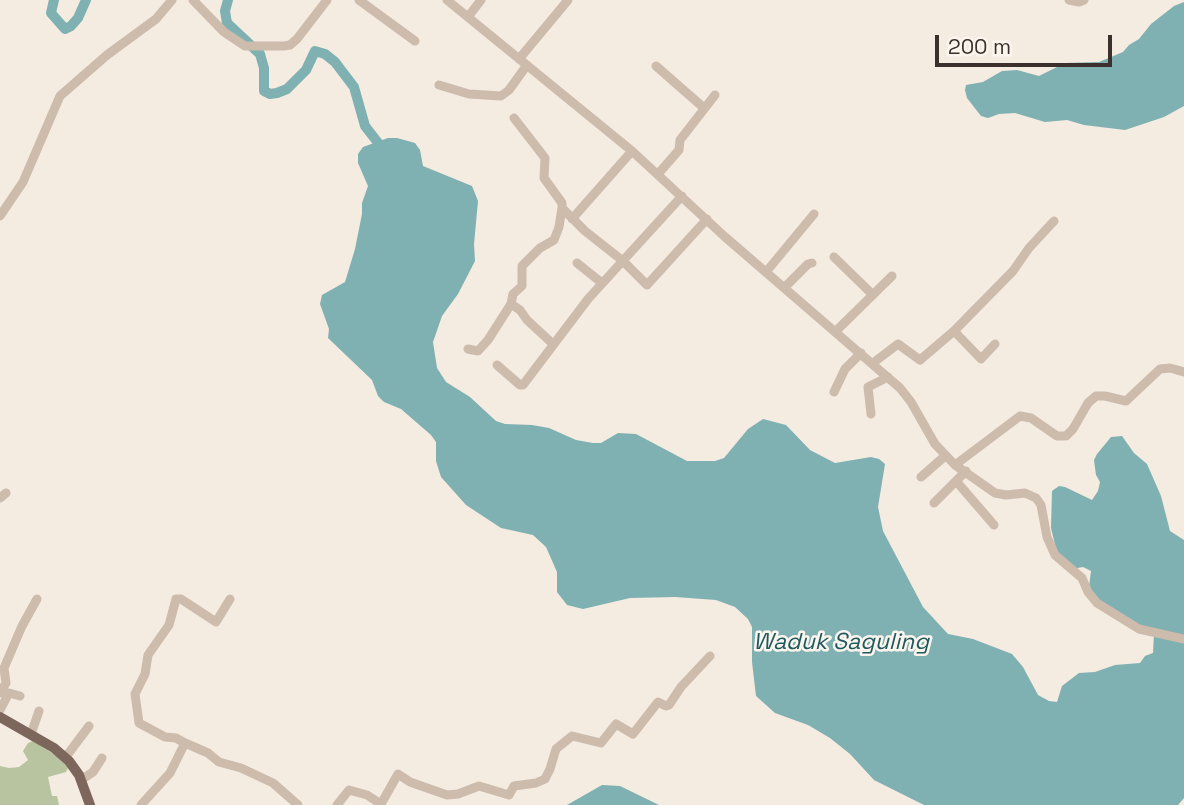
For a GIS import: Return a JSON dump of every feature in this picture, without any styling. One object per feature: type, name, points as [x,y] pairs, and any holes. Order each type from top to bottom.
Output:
[{"type":"main road","points":[[0,717],[31,734],[65,758],[81,780],[90,805]]},
{"type":"street","points":[[0,216],[23,181],[60,96],[107,55],[156,19],[173,0]]},
{"type":"street","points":[[193,0],[224,32],[245,46],[262,46],[290,45],[308,27],[327,0]]},
{"type":"street","points":[[359,0],[415,41]]},
{"type":"street","points":[[447,0],[632,151],[765,272],[873,363],[907,395],[930,436],[955,465],[995,493],[1033,495],[1041,505],[1050,548],[1060,561],[1082,578],[1097,603],[1128,624],[1184,639]]},
{"type":"street","points":[[468,17],[481,0]]},
{"type":"street","points":[[519,59],[568,0]]},
{"type":"street","points":[[1069,0],[1084,0]]},
{"type":"street","points":[[439,85],[470,94],[500,96],[509,90],[527,65]]},
{"type":"street","points":[[656,66],[704,108]]},
{"type":"street","points":[[658,174],[678,150],[680,140],[715,94]]},
{"type":"street","points":[[468,349],[480,349],[511,304],[513,294],[522,286],[522,266],[540,248],[554,240],[562,208],[562,203],[544,178],[545,158],[514,118]]},
{"type":"street","points":[[572,219],[632,151]]},
{"type":"street","points":[[497,365],[522,386],[602,283],[682,196]]},
{"type":"street","points":[[562,208],[648,285],[707,219]]},
{"type":"street","points":[[765,272],[814,214]]},
{"type":"street","points":[[873,363],[898,344],[920,360],[954,331],[1013,271],[1029,248],[1054,221]]},
{"type":"street","points":[[834,257],[873,295]]},
{"type":"street","points":[[577,263],[602,283]]},
{"type":"street","points":[[784,288],[812,263]]},
{"type":"street","points":[[835,332],[892,276]]},
{"type":"street","points":[[511,304],[553,344]]},
{"type":"street","points":[[954,331],[981,359],[995,344]]},
{"type":"street","points":[[834,392],[845,369],[861,353]]},
{"type":"street","points":[[955,465],[1020,416],[1031,418],[1057,436],[1066,436],[1092,399],[1105,396],[1126,401],[1160,369],[1182,368]]},
{"type":"street","points":[[871,414],[868,387],[888,377]]},
{"type":"street","points":[[922,477],[945,456]]},
{"type":"street","points":[[934,503],[966,471]]},
{"type":"street","points":[[956,481],[994,525]]},
{"type":"street","points":[[0,693],[6,683],[4,668],[18,649],[22,626],[37,599]]},
{"type":"street","points":[[230,599],[216,622],[181,599],[176,599],[169,625],[148,655],[145,674],[135,694],[139,723],[165,737],[176,738],[208,753],[219,762],[241,768],[273,783],[298,805]]},
{"type":"street","points":[[337,805],[349,790],[367,795],[381,804],[399,774],[410,782],[447,795],[479,786],[509,795],[514,786],[545,779],[556,749],[572,736],[601,743],[616,724],[633,734],[657,702],[669,705],[681,687],[710,656]]},
{"type":"street","points":[[0,710],[9,694],[20,696]]},
{"type":"street","points":[[31,734],[39,711]]},
{"type":"street","points":[[65,758],[89,726]]},
{"type":"street","points":[[141,805],[170,774],[185,743]]},
{"type":"street","points":[[81,780],[93,772],[102,758]]},
{"type":"green space","points":[[33,741],[66,762],[66,772],[48,777],[52,796],[57,796],[59,805],[0,805],[0,766],[19,767],[28,760],[23,751],[28,743]]},
{"type":"water","points":[[1184,2],[1184,106],[1164,117],[1125,130],[1067,120],[1045,122],[1015,113],[988,118],[981,116],[967,98],[966,85],[983,82],[1002,71],[1017,70],[1039,76],[1065,63],[1099,62],[1123,52],[1139,39],[1151,24],[1174,6]]},
{"type":"water","name":"Waduk Saguling","points":[[388,138],[415,143],[420,150],[423,166],[472,186],[478,201],[475,261],[458,294],[442,316],[433,342],[437,368],[446,382],[470,397],[496,421],[505,424],[549,428],[576,440],[593,443],[601,443],[618,433],[636,434],[687,461],[715,461],[724,458],[748,429],[763,419],[786,425],[810,450],[835,463],[871,457],[879,459],[885,464],[878,507],[883,531],[923,607],[948,634],[973,639],[1012,654],[1023,667],[1038,695],[1049,701],[1057,702],[1062,686],[1079,673],[1140,663],[1145,656],[1153,653],[1154,634],[1104,607],[1089,587],[1091,571],[1083,567],[1072,569],[1057,553],[1051,528],[1052,491],[1059,486],[1065,487],[1092,500],[1100,482],[1094,460],[1111,437],[1122,436],[1134,453],[1147,464],[1161,496],[1170,531],[1184,540],[1184,798],[1178,805],[924,805],[874,780],[850,754],[830,738],[808,725],[775,713],[756,696],[752,627],[748,619],[735,607],[716,600],[675,597],[630,598],[583,609],[567,605],[557,592],[557,572],[546,547],[533,535],[501,528],[466,505],[441,477],[436,461],[436,442],[431,435],[401,409],[384,402],[378,396],[372,380],[328,338],[329,329],[320,304],[322,295],[345,282],[368,186],[358,163],[358,154],[363,147]]},
{"type":"water","points":[[602,785],[620,786],[659,805],[567,805]]},
{"type":"waterway","points":[[54,0],[51,13],[65,29],[78,18],[86,0]]},
{"type":"waterway","points":[[228,0],[225,11],[227,23],[260,54],[264,68],[264,91],[270,94],[287,89],[306,70],[315,51],[325,54],[335,62],[354,87],[365,126],[386,153]]}]
